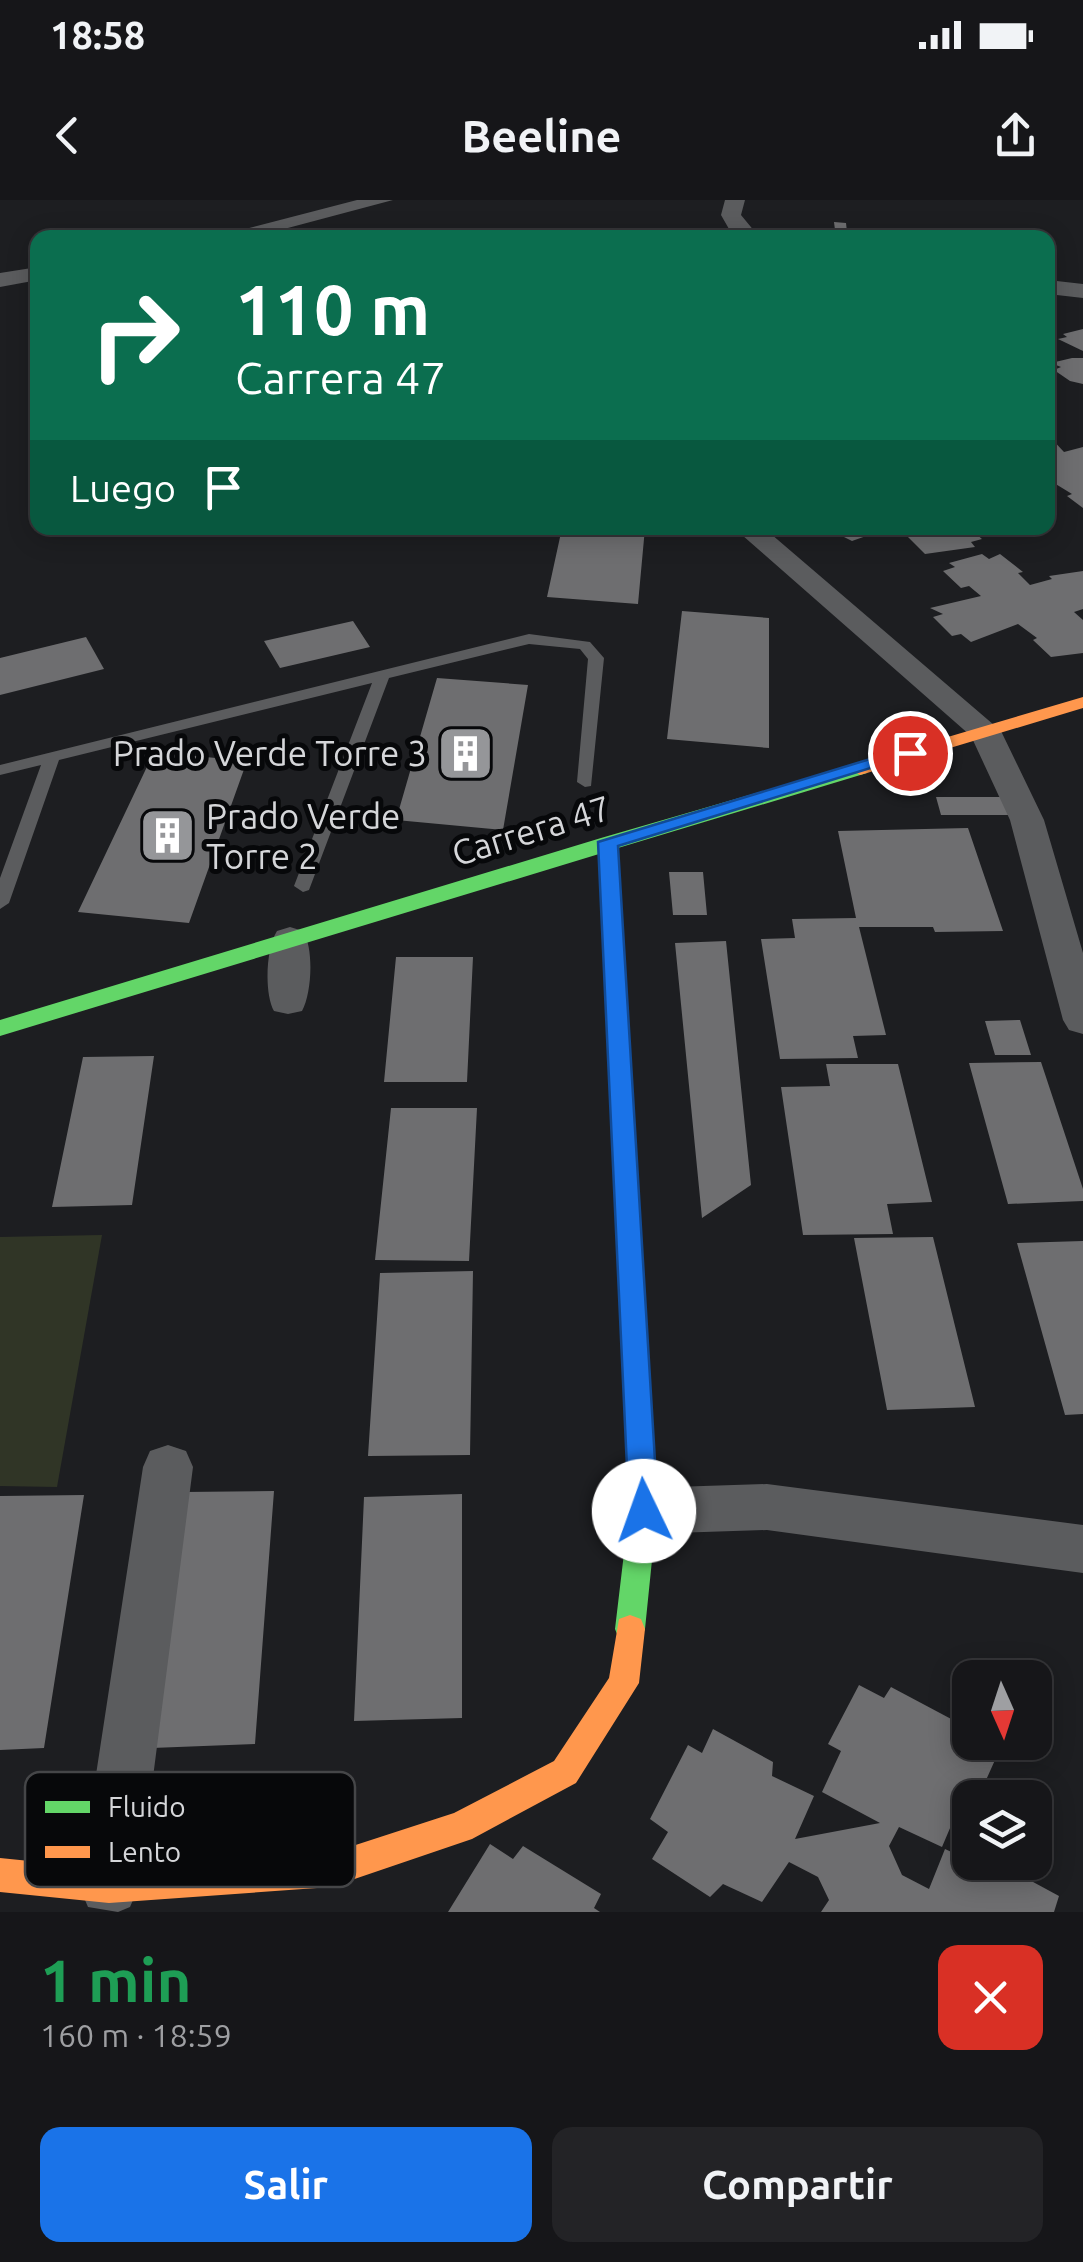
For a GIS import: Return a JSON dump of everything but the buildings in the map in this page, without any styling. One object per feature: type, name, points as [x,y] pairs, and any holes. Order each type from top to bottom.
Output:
[{"type":"street","points":[[255,230],[383,200]]},
{"type":"street","points":[[735,200],[731,216],[739,230]]},
{"type":"street","points":[[0,280],[30,274]]},
{"type":"street","points":[[1055,287],[1083,291]]},
{"type":"street","points":[[756,535],[985,731],[1028,820],[1083,1020]]},
{"type":"street","name":"Carrera 47","points":[[0,1028],[1083,702]]},
{"type":"street","points":[[355,1862],[460,1826],[566,1772],[624,1683],[644,1511],[608,842]]},
{"type":"street","points":[[288,1001],[290,940]]},
{"type":"street","points":[[125,1772],[168,1468]]},
{"type":"street","points":[[644,1511],[767,1507],[1083,1549]]},
{"type":"street","points":[[0,1876],[25,1878]]},
{"type":"lane","points":[[0,770],[529,638],[585,645],[596,658],[585,782]]},
{"type":"lane","points":[[302,886],[382,676]]},
{"type":"lane","points":[[0,903],[52,756]]},
{"type":"green space","points":[[102,1235],[57,1487],[0,1486],[0,1237]]},
{"type":"traffic: fast","points":[[0,1028],[860,769]]},
{"type":"traffic: fast","points":[[608,842],[643,1511],[630,1629]]},
{"type":"traffic: slow","points":[[860,769],[1083,702]]},
{"type":"traffic: slow","points":[[355,1862],[460,1827],[565,1772],[624,1683],[630,1629]]},
{"type":"traffic: slow","points":[[0,1875],[25,1878]]},
{"type":"place","name":"Prado Verde Torre 3","points":[[466,753]]},
{"type":"place","name":"Prado Verde Torre 2","points":[[167,836]]},
{"type":"route","points":[[644,1511],[608,842],[910,753]]}]
